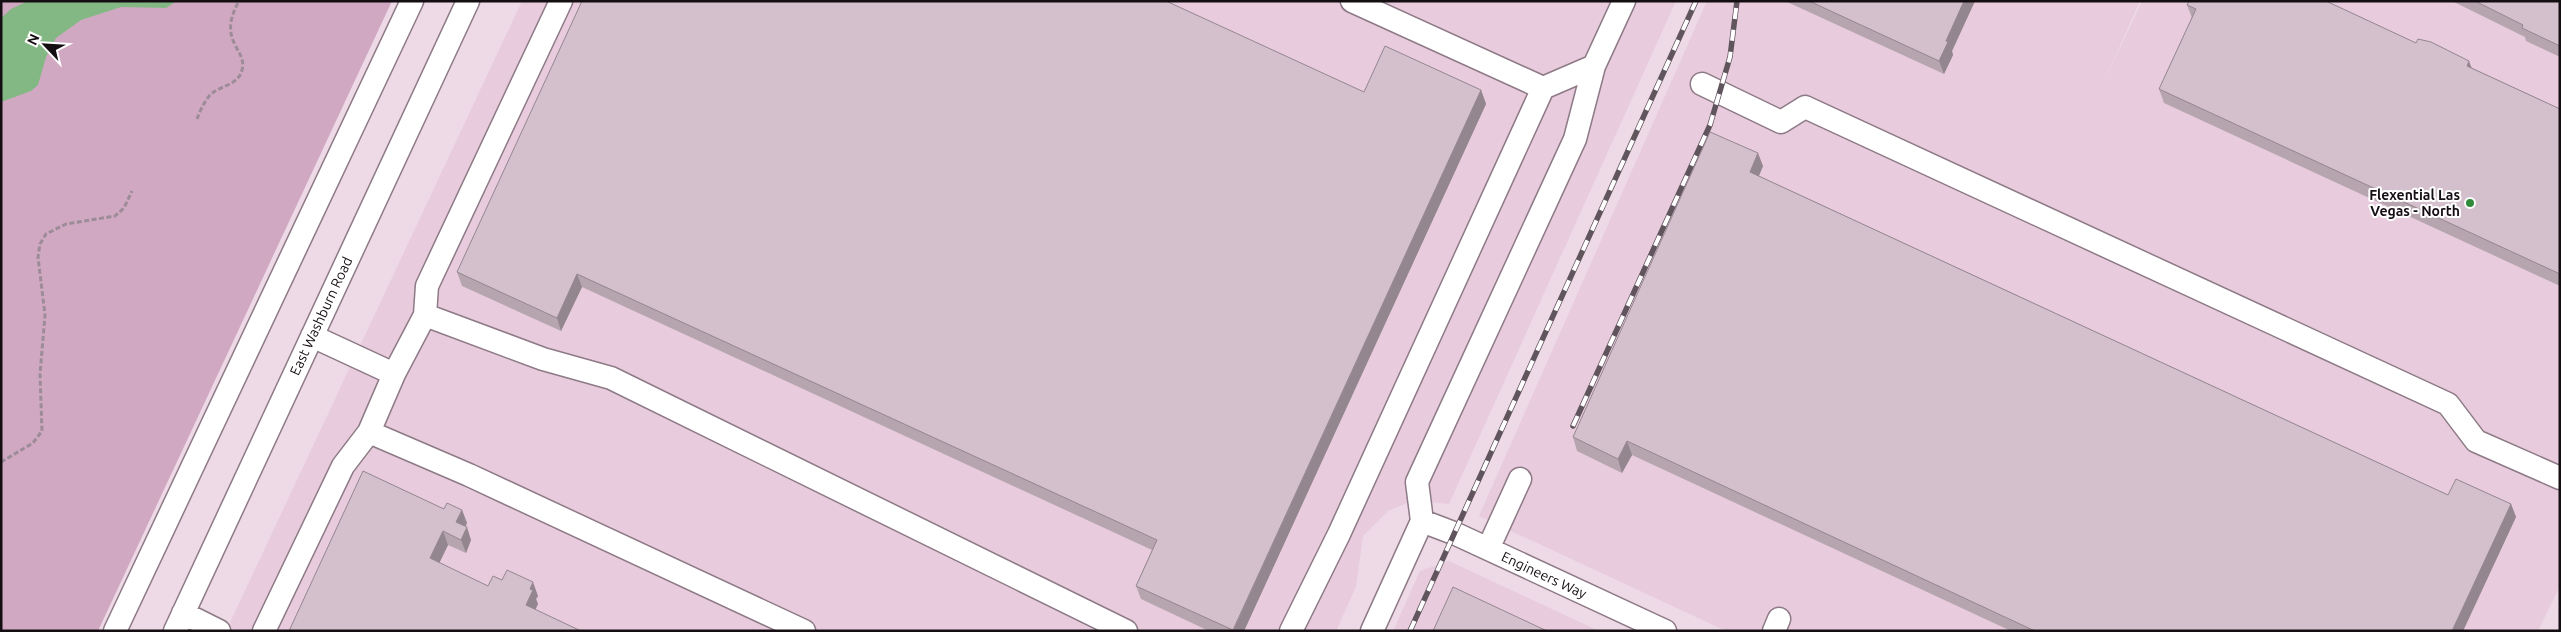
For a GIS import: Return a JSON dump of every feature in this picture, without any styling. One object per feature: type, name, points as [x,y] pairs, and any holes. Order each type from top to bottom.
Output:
[{"type":"street","points":[[115,631],[412,1]]},
{"type":"street","name":"East Washburn Road","points":[[179,622],[468,1]]},
{"type":"street","points":[[264,631],[343,466],[369,432],[394,374],[425,315],[427,286],[561,1]]},
{"type":"street","points":[[1352,1],[1544,88]]},
{"type":"street","points":[[1372,631],[1422,521],[1417,482],[1575,139],[1594,66],[1624,1]]},
{"type":"street","points":[[1290,631],[1339,534],[1544,88],[1594,66]]},
{"type":"street","points":[[1702,84],[1781,122],[1805,107],[2448,404],[2476,442],[2560,478]]},
{"type":"street","points":[[425,315],[543,359],[611,378],[1126,631]]},
{"type":"street","points":[[312,336],[394,374]]},
{"type":"street","points":[[369,432],[469,475],[804,631]]},
{"type":"street","points":[[1488,549],[1520,479]]},
{"type":"street","name":"Engineers Way","points":[[1422,521],[1488,549],[1665,631]]},
{"type":"street","points":[[179,622],[219,631]]},
{"type":"path","points":[[197,119],[211,94],[236,81],[242,71],[241,58],[230,37],[230,29],[239,1]]},
{"type":"path","points":[[1,462],[33,443],[42,431],[40,374],[45,315],[38,258],[40,244],[46,234],[66,224],[115,216],[124,208],[132,192]]},
{"type":"shaded area","points":[[1,1],[392,1],[98,631],[1,631]]},
{"type":"shaded area","points":[[28,1],[177,1],[166,8],[121,7],[81,20],[56,38],[46,57],[38,85],[31,91],[1,102],[1,18],[11,9]]},
{"type":"shaded area","points":[[522,1],[1676,1],[1449,504],[1414,500],[1388,511],[1363,536],[1356,587],[1336,631],[226,631]]},
{"type":"shaded area","points":[[1707,1],[2140,1],[2103,84],[2142,1],[2560,1],[2560,586],[2538,631],[1726,631],[1479,516]]},
{"type":"shaded area","points":[[1449,561],[1599,631],[1393,631],[1420,571]]},
{"type":"building","points":[[582,1],[1166,1],[1364,92],[1385,46],[1481,90],[1233,630],[1136,586],[1157,540],[577,274],[557,318],[457,272]]},
{"type":"building","points":[[1809,1],[1964,1],[1939,61]]},
{"type":"building","name":"Flexential Las Vegas - North","points":[[2189,1],[2326,1],[2416,43],[2418,39],[2431,42],[2469,61],[2467,66],[2560,109],[2560,274],[2159,89],[2196,9],[2187,5]]},
{"type":"building","points":[[2475,1],[2560,1],[2560,46],[2522,28],[2523,25]]},
{"type":"building","points":[[1710,132],[1758,153],[1750,172],[2448,495],[2456,479],[2511,504],[2452,631],[2035,631],[1627,441],[1618,459],[1573,437]]},
{"type":"building","points":[[363,471],[444,509],[447,503],[462,510],[456,522],[467,527],[461,540],[443,531],[430,558],[488,586],[493,576],[502,580],[507,570],[533,582],[530,589],[533,590],[526,605],[581,631],[289,631]]},
{"type":"building","points":[[1453,587],[1547,631],[1433,631]]},
{"type":"railway","points":[[1410,631],[1696,1]]},
{"type":"railway","points":[[1573,426],[1710,125],[1730,57],[1737,1]]},
{"type":"place","name":"Flexential Las Vegas - North","points":[[2470,203]]}]
